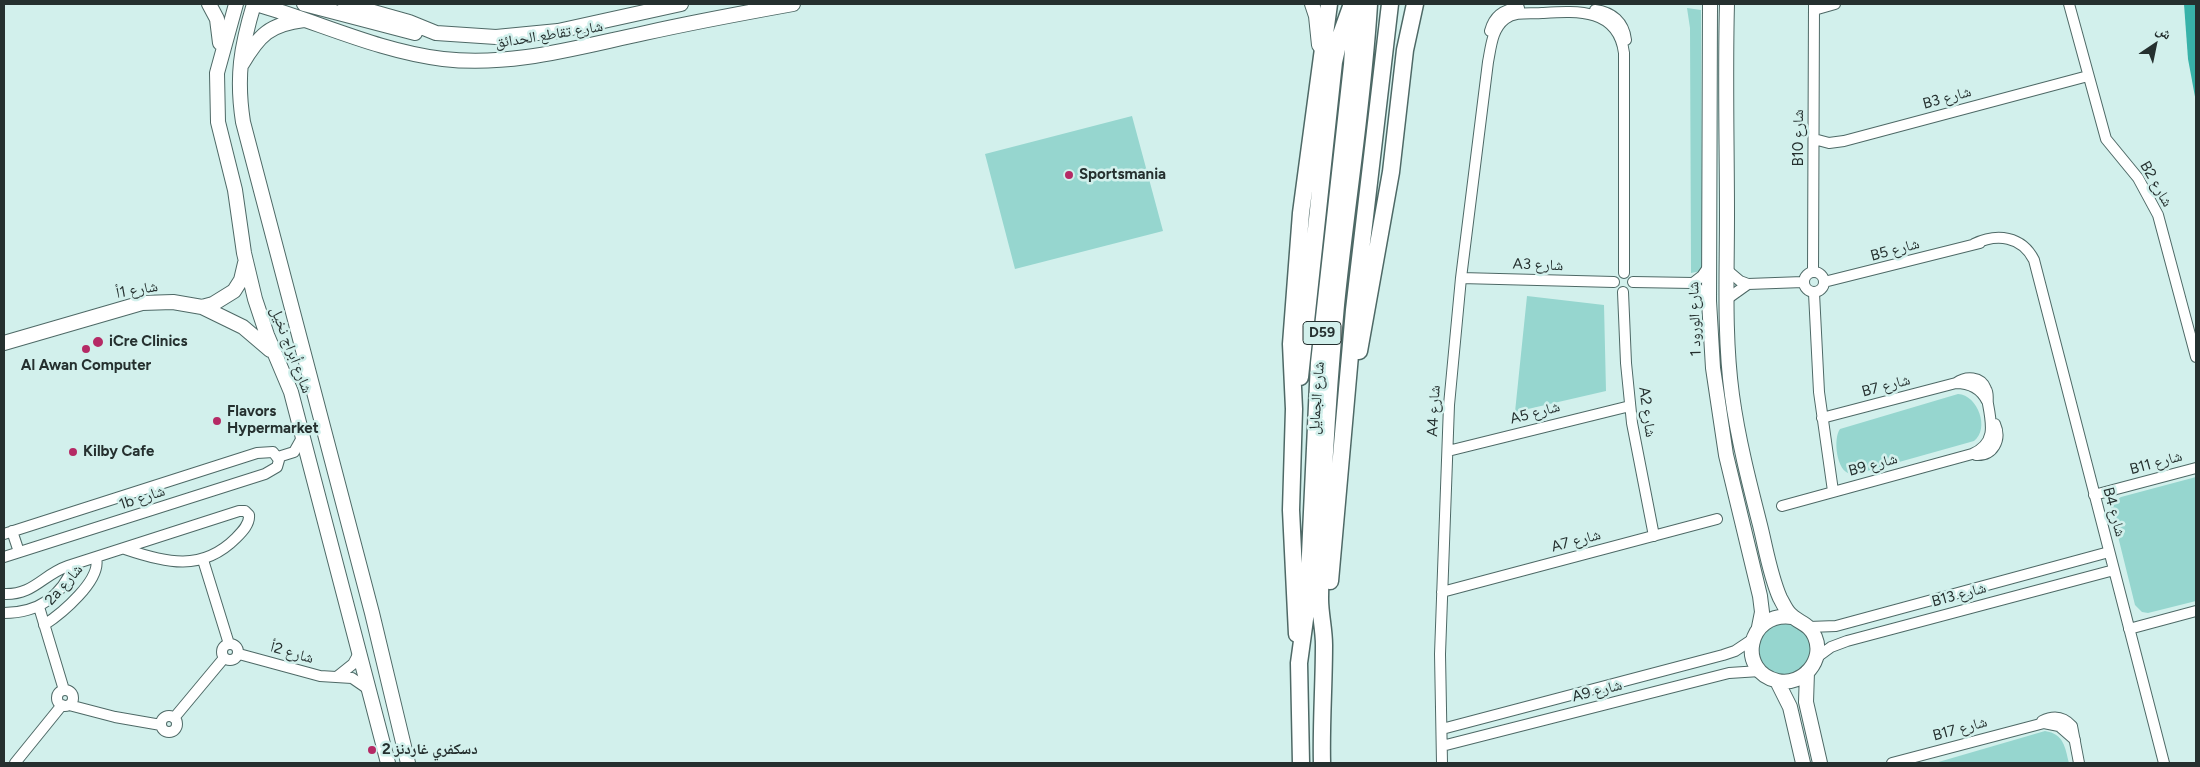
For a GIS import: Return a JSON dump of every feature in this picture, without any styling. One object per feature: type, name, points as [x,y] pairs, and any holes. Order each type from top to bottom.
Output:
[{"type":"main road","points":[[1299,662],[1292,552],[1294,409],[1291,344],[1296,260],[1320,59],[1329,4]]},
{"type":"main road","points":[[1294,409],[1299,382],[1331,84],[1338,40],[1352,4]]},
{"type":"main road","name":"شارع الجمايل","points":[[1301,763],[1299,662],[1308,597],[1319,363],[1352,65],[1356,4]]},
{"type":"main road","name":"شارع الجمايل","points":[[1322,763],[1324,643],[1321,622],[1320,559],[1328,403],[1336,304],[1362,85],[1369,4]]},
{"type":"main road","points":[[1348,379],[1362,337],[1391,172],[1405,50],[1415,4]]},
{"type":"main road","points":[[1324,643],[1354,310],[1391,8]]},
{"type":"street","points":[[209,4],[219,24],[220,58]]},
{"type":"street","name":"شارع أبراج نخيل","points":[[236,4],[220,58],[216,90],[218,122],[235,190],[244,253],[257,308],[291,392],[388,763]]},
{"type":"street","name":"شارع أبراج نخيل","points":[[255,4],[243,40],[239,69],[243,122],[372,613],[408,763]]},
{"type":"street","name":"شارع تقاطع الحدائق","points":[[255,4],[306,19],[355,39],[409,53],[446,59],[483,61],[568,51],[671,27],[793,4]]},
{"type":"street","points":[[304,4],[406,31],[436,33]]},
{"type":"street","name":"شارع تقاطع الحدائق","points":[[345,4],[409,22],[436,33],[496,37],[542,34],[681,4]]},
{"type":"street","points":[[1312,4],[1316,16],[1320,59]]},
{"type":"street","name":"شارع الورود 1","points":[[1710,4],[1709,301],[1713,368],[1722,434],[1735,498],[1760,596],[1762,612],[1756,633],[1753,659],[1760,671]]},
{"type":"street","points":[[1727,4],[1727,299],[1730,374],[1742,453],[1775,585],[1792,617],[1809,627],[1816,642],[1816,658],[1808,672],[1806,702],[1820,763]]},
{"type":"street","points":[[1814,7],[1835,4]]},
{"type":"street","name":"B2 شارع","points":[[2069,4],[2106,139],[2138,178],[2158,215],[2196,357]]},
{"type":"street","name":"B10 شارع","points":[[1813,272],[1814,7]]},
{"type":"street","name":"A4 شارع","points":[[1442,763],[1442,592],[1452,361],[1488,62],[1488,42],[1492,24],[1503,12],[1511,9],[1529,8],[1580,13],[1603,11],[1616,18],[1624,31],[1626,38],[1624,53],[1624,272]]},
{"type":"street","points":[[239,69],[256,41],[267,31],[281,24],[306,19]]},
{"type":"street","name":"B3 شارع","points":[[1814,139],[1836,143],[2088,76]]},
{"type":"street","name":"B4 شارع","points":[[1974,244],[2000,237],[2017,242],[2030,253],[2164,763]]},
{"type":"street","name":"B5 شارع","points":[[1824,282],[1974,244]]},
{"type":"street","name":"شارع 1أ","points":[[4,343],[142,303],[173,302],[202,306],[218,302],[234,291],[243,273],[244,253]]},
{"type":"street","points":[[1633,282],[1693,282],[1709,266]]},
{"type":"street","points":[[1727,270],[1740,281],[1748,284],[1803,282]]},
{"type":"street","points":[[1624,272],[1630,276],[1633,282],[1630,289],[1623,292],[1616,288],[1614,282],[1617,275],[1624,272]]},
{"type":"street","points":[[1813,272],[1821,275],[1824,282],[1821,290],[1814,293],[1806,290],[1803,282],[1806,275],[1813,272]]},
{"type":"street","name":"A3 شارع","points":[[1461,278],[1614,282]]},
{"type":"street","points":[[1693,282],[1709,301]]},
{"type":"street","points":[[1727,299],[1748,284]]},
{"type":"street","name":"A2 شارع","points":[[1623,292],[1630,406],[1654,536]]},
{"type":"street","points":[[1814,293],[1815,351],[1822,418],[1833,491]]},
{"type":"street","points":[[202,306],[242,327],[276,357]]},
{"type":"street","name":"B7 شارع","points":[[1822,418],[1956,383],[1967,378],[1979,380],[1987,389],[1992,420]]},
{"type":"street","name":"A5 شارع","points":[[1448,451],[1602,411],[1630,406]]},
{"type":"street","name":"B9 شارع","points":[[1782,506],[1972,454],[1987,443],[1992,434],[1992,420]]},
{"type":"street","name":"1b شارع","points":[[278,459],[294,452],[303,436]]},
{"type":"street","name":"1b شارع","points":[[4,557],[265,474],[277,467],[278,459],[273,452],[257,453],[8,532]]},
{"type":"street","points":[[278,459],[293,458],[310,463]]},
{"type":"street","name":"B11 شارع","points":[[2094,495],[2196,468]]},
{"type":"street","points":[[4,594],[31,590],[56,571],[74,564],[239,511],[248,513],[248,523],[238,536],[224,548],[203,560],[171,561],[125,548]]},
{"type":"street","name":"A7 شارع","points":[[1442,592],[1717,519]]},
{"type":"street","points":[[8,532],[19,552]]},
{"type":"street","name":"B13 شارع","points":[[1809,627],[1836,626],[2109,552]]},
{"type":"street","name":"2a شارع","points":[[44,625],[58,616],[79,594],[96,570],[96,558]]},
{"type":"street","points":[[203,560],[228,644]]},
{"type":"street","points":[[4,613],[16,613],[39,607],[57,594],[64,585],[74,564]]},
{"type":"street","name":"B13 شارع","points":[[1816,658],[1831,647],[1846,641],[2114,570]]},
{"type":"street","points":[[39,607],[64,690],[57,697],[66,705],[114,717],[161,725],[163,730],[172,732],[177,725],[174,718],[224,658]]},
{"type":"street","points":[[2129,629],[2196,611]]},
{"type":"street","points":[[1756,633],[1774,618],[1792,617]]},
{"type":"street","name":"A9 شارع","points":[[1442,729],[1723,655],[1735,651],[1756,633]]},
{"type":"street","points":[[224,658],[231,661],[239,654],[236,646],[228,644]]},
{"type":"street","points":[[224,658],[222,651],[228,644]]},
{"type":"street","points":[[338,676],[353,664],[359,653]]},
{"type":"street","name":"شارع 2أ","points":[[239,654],[320,676],[338,676],[358,681],[368,689]]},
{"type":"street","points":[[1760,671],[1777,681],[1791,681],[1808,672]]},
{"type":"street","name":"A9 شارع","points":[[1442,746],[1729,673],[1760,671]]},
{"type":"street","points":[[1777,681],[1790,707],[1803,763]]},
{"type":"street","points":[[15,763],[66,705]]},
{"type":"street","name":"B17 شارع","points":[[1892,763],[1909,761],[2037,724],[2050,718],[2062,718],[2072,726],[2081,762]]},
{"type":"shaded area","points":[[2184,4],[2196,4],[2196,102],[2188,59]]},
{"type":"shaded area","points":[[1687,8],[1701,10],[1702,241],[1704,243],[1705,263],[1701,271],[1691,273],[1690,28]]},
{"type":"shaded area","name":"Sportsmania","points":[[1132,116],[1163,231],[1015,269],[985,154]]},
{"type":"shaded area","points":[[1527,296],[1604,305],[1606,391],[1515,412]]},
{"type":"shaded area","points":[[1958,394],[1971,400],[1980,413],[1981,429],[1979,436],[1974,441],[1857,474],[1846,472],[1842,467],[1836,447],[1840,429]]},
{"type":"shaded area","points":[[2196,477],[2196,601],[2148,613],[2142,612],[2135,605],[2110,504],[2121,497]]},
{"type":"shaded area","points":[[1784,623],[1794,625],[1802,631],[1808,639],[1810,649],[1808,659],[1802,667],[1794,673],[1784,675],[1774,673],[1766,667],[1760,659],[1758,649],[1760,639],[1766,631],[1774,625]]},
{"type":"shaded area","points":[[2045,731],[2056,735],[2063,742],[2069,763],[1935,763]]},
{"type":"place","name":"Sportsmania","points":[[1069,175]]},
{"type":"place","name":"iCre Clinics","points":[[98,342]]},
{"type":"place","name":"Al Awan Computer","points":[[86,349]]},
{"type":"place","name":"Flavors Hypermarket","points":[[217,421]]},
{"type":"place","name":"Kilby Cafe","points":[[73,452]]},
{"type":"place","name":"دسكفري غاردنز 2","points":[[372,750]]}]
